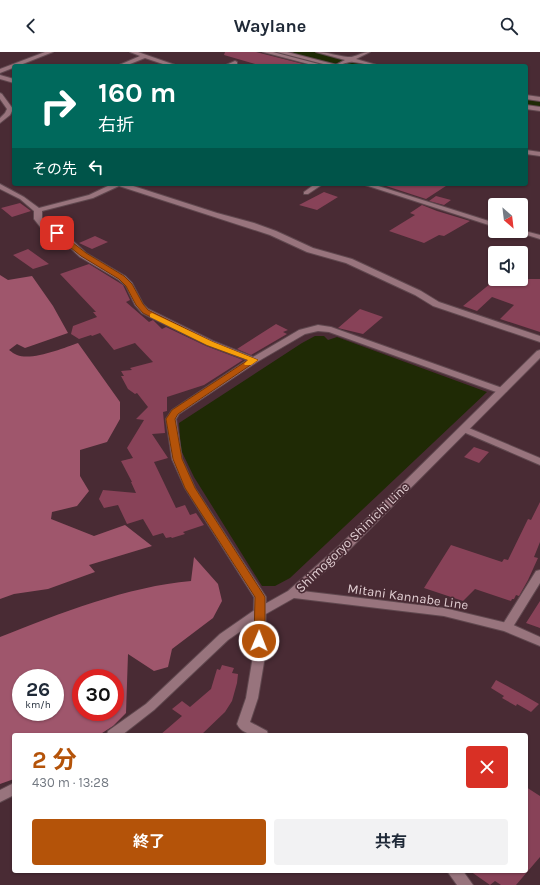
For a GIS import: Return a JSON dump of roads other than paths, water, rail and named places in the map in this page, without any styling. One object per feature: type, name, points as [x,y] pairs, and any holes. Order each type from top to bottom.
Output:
[{"type":"street","points":[[18,64],[50,52]]},
{"type":"street","points":[[133,52],[169,64]]},
{"type":"street","points":[[266,52],[315,64]]},
{"type":"street","points":[[280,52],[330,64]]},
{"type":"street","points":[[319,52],[369,64]]},
{"type":"street","points":[[341,64],[349,59],[367,52]]},
{"type":"street","points":[[125,64],[145,56]]},
{"type":"street","points":[[0,71],[12,66]]},
{"type":"street","points":[[0,77],[12,80]]},
{"type":"street","points":[[0,95],[10,109],[8,114],[0,121]]},
{"type":"street","points":[[528,97],[540,99]]},
{"type":"street","points":[[528,107],[540,109]]},
{"type":"street","points":[[528,152],[540,154]]},
{"type":"street","points":[[0,186],[22,198],[38,210]]},
{"type":"street","points":[[38,210],[91,197],[114,186]]},
{"type":"street","points":[[124,186],[273,233],[310,250],[349,261],[436,304],[540,339]]},
{"type":"street","points":[[306,193],[317,186]]},
{"type":"street","points":[[371,186],[488,223]]},
{"type":"street","points":[[38,210],[38,219],[44,226],[68,241],[83,255],[122,278],[129,285],[139,305],[145,311],[210,343],[254,360]]},
{"type":"street","points":[[528,234],[540,237]]},
{"type":"street","points":[[259,733],[243,724],[252,698],[259,656],[260,597],[190,488],[177,459],[171,419],[175,412],[254,360],[302,332],[318,328],[330,330],[502,391]]},
{"type":"street","name":"Shimogoryo Shinichi Line","points":[[116,733],[150,707],[224,637],[260,612],[292,594],[344,548],[540,353]]},
{"type":"street","points":[[464,429],[540,462]]},
{"type":"street","points":[[507,627],[540,574]]},
{"type":"street","name":"Mitani Kannabe Line","points":[[292,594],[444,612],[507,627],[540,642]]},
{"type":"street","points":[[0,796],[12,790]]},
{"type":"street","points":[[456,873],[466,885]]},
{"type":"waterway","points":[[300,52],[350,64]]},
{"type":"waterway","points":[[528,101],[540,104]]}]
